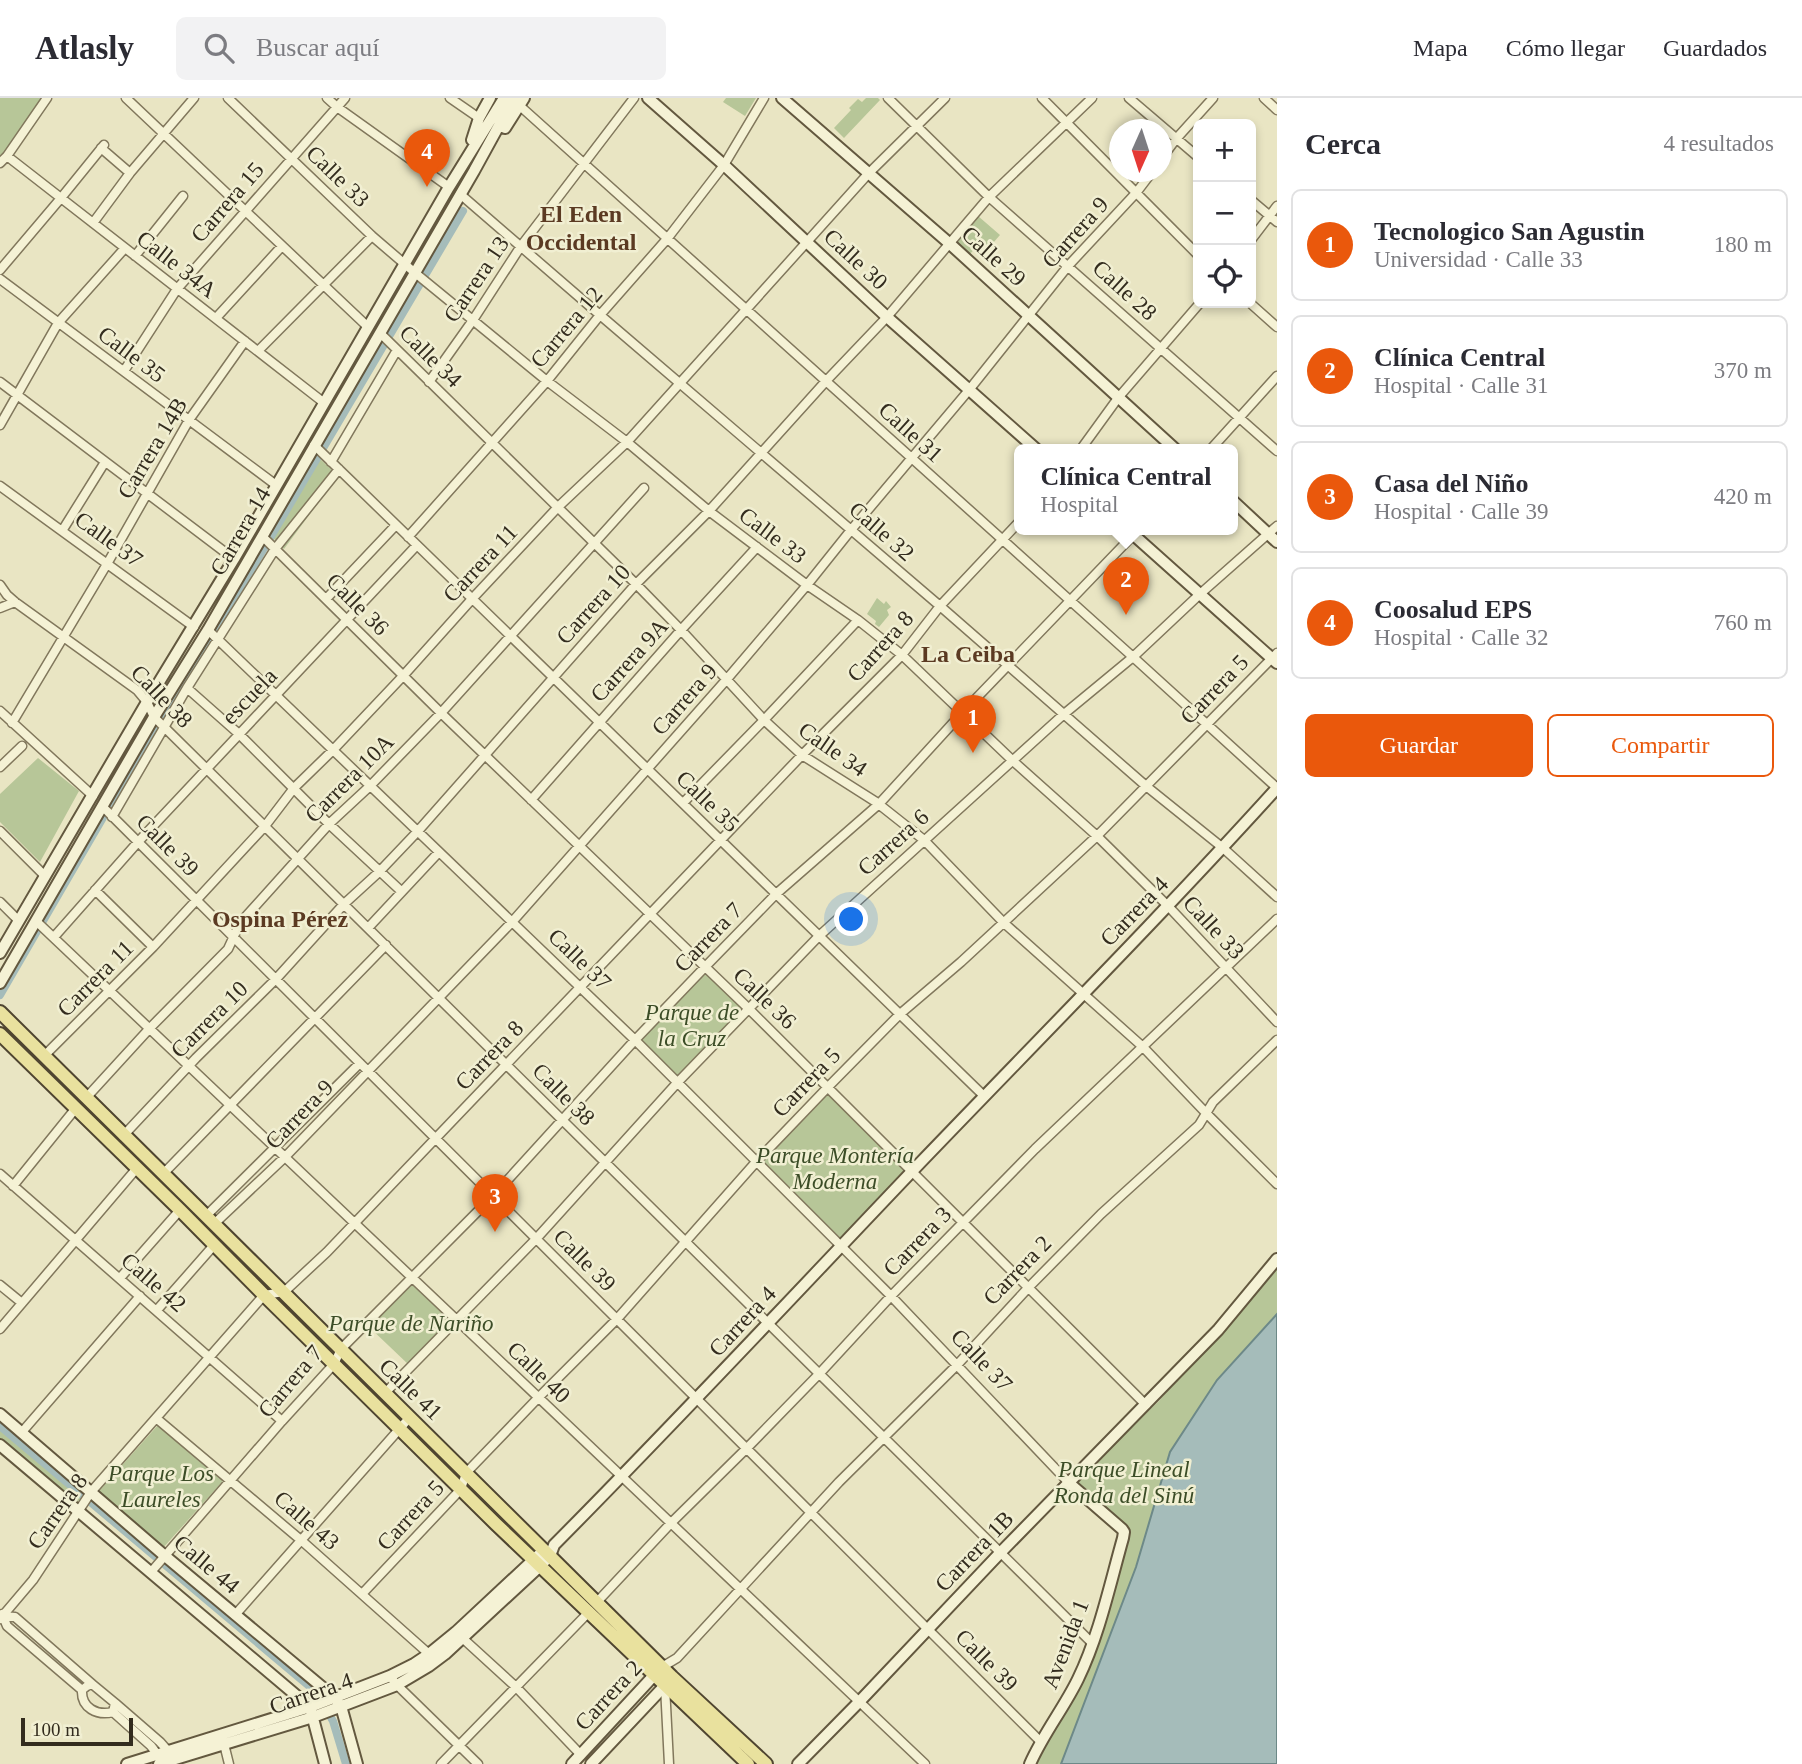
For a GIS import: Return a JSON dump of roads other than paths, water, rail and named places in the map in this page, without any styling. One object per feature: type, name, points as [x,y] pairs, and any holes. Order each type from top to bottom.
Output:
[{"type":"main road","name":"Calle 41","points":[[0,1012],[547,1553],[593,1608]]},
{"type":"main road","name":"Calle 41","points":[[0,1034],[537,1563],[593,1608],[659,1671],[748,1764]]},
{"type":"main road","name":"Calle 41","points":[[669,1682],[766,1764]]},
{"type":"street","points":[[3,160],[47,98]]},
{"type":"street","name":"Calle 34","points":[[125,98],[368,327]]},
{"type":"street","points":[[93,223],[130,173],[194,98]]},
{"type":"street","name":"Calle 33","points":[[228,98],[372,236],[417,275],[627,442],[709,511],[902,655],[1013,761],[1097,836],[1168,906],[1277,1022]]},
{"type":"street","points":[[327,98],[449,187]]},
{"type":"street","name":"Carrera 15","points":[[124,372],[177,289],[345,98]]},
{"type":"street","points":[[450,98],[479,118]]},
{"type":"street","points":[[468,154],[479,118],[490,98]]},
{"type":"street","name":"Carrera 14","points":[[0,953],[234,559],[468,154],[504,98]]},
{"type":"street","name":"Carrera 13","points":[[429,382],[521,246],[634,98]]},
{"type":"street","name":"Calle 30","points":[[648,98],[1030,444]]},
{"type":"street","name":"Carrera 12","points":[[408,537],[547,381],[600,315],[667,239],[724,165],[764,98]]},
{"type":"street","name":"Calle 29","points":[[782,98],[949,243],[1169,444]]},
{"type":"street","name":"Calle 28","points":[[888,98],[989,197],[1277,451]]},
{"type":"street","name":"Carrera 11","points":[[44,1056],[153,947],[265,826],[294,788],[404,676],[558,507],[627,442],[868,174],[945,98]]},
{"type":"street","points":[[1042,98],[1193,250]]},
{"type":"street","name":"Carrera 10","points":[[123,1136],[276,979],[344,904],[418,831],[636,584],[709,511],[887,317],[989,197],[1092,98]]},
{"type":"street","points":[[1129,98],[1193,153]]},
{"type":"street","points":[[1172,144],[1213,98]]},
{"type":"street","points":[[1264,98],[1277,110]]},
{"type":"street","name":"Carrera 14","points":[[0,983],[108,812],[214,636],[264,538],[417,275],[460,194],[519,101]]},
{"type":"street","name":"Calle 31","points":[[519,101],[583,164],[1277,788]]},
{"type":"street","points":[[0,270],[103,146],[130,173]]},
{"type":"street","name":"Calle 34A","points":[[3,160],[61,198],[323,402]]},
{"type":"street","name":"Carrera 9","points":[[210,1220],[285,1157],[512,922],[727,679],[1068,266],[1144,182]]},
{"type":"street","name":"Calle 32","points":[[460,194],[1277,897]]},
{"type":"street","points":[[135,256],[183,195]]},
{"type":"street","points":[[1256,204],[1273,219]]},
{"type":"street","points":[[1256,235],[1273,219],[1277,206]]},
{"type":"street","points":[[258,351],[372,236]]},
{"type":"street","points":[[216,318],[282,246]]},
{"type":"street","points":[[0,425],[58,323],[125,248]]},
{"type":"street","name":"Calle 35","points":[[0,279],[276,485]]},
{"type":"street","points":[[1085,444],[1118,398],[1195,308]]},
{"type":"street","points":[[1256,308],[1277,327]]},
{"type":"street","name":"Calle 34","points":[[382,335],[636,584],[764,720],[802,755],[879,804],[923,840],[1004,923],[1143,1047],[1277,1184]]},
{"type":"street","name":"Carrera 14B","points":[[12,723],[189,420],[245,341]]},
{"type":"street","points":[[328,459],[395,348]]},
{"type":"street","points":[[1217,444],[1277,376]]},
{"type":"street","points":[[0,382],[234,559]]},
{"type":"street","name":"Calle 35","points":[[316,447],[984,1096]]},
{"type":"street","points":[[62,531],[105,462]]},
{"type":"street","points":[[160,723],[187,688],[214,636],[274,548],[339,469]]},
{"type":"street","name":"Calle 37","points":[[0,485],[194,627]]},
{"type":"street","name":"Carrera 10A","points":[[86,1098],[228,949],[240,923],[328,824],[370,786],[441,713],[645,488]]},
{"type":"street","points":[[1238,506],[1277,542]]},
{"type":"street","points":[[326,599],[396,525]]},
{"type":"street","name":"Carrera 6","points":[[385,1394],[537,1239],[677,1083],[819,936],[1064,713],[1133,657],[1277,526]]},
{"type":"street","name":"Carrera 8","points":[[284,1292],[327,1252],[802,755],[902,655],[940,606],[1014,528]]},
{"type":"street","name":"Carrera 7","points":[[153,1570],[334,1364],[341,1349],[494,1196],[635,1040],[776,894],[879,804],[963,712],[1071,601],[1129,535]]},
{"type":"street","points":[[1137,535],[1200,594],[1275,658]]},
{"type":"street","name":"Calle 36","points":[[264,538],[441,713],[748,1008],[1146,1405]]},
{"type":"street","name":"escuela","points":[[51,934],[417,545]]},
{"type":"street","name":"Carrera 9A","points":[[531,800],[757,547]]},
{"type":"street","name":"Calle 38","points":[[0,585],[15,602],[137,690],[160,723],[1093,1643]]},
{"type":"street","points":[[0,608],[15,602]]},
{"type":"street","points":[[682,803],[858,620]]},
{"type":"street","name":"Calle 37","points":[[214,636],[635,1040],[891,1296],[1069,1483],[1124,1532]]},
{"type":"street","name":"Carrera 5","points":[[362,1594],[461,1489],[466,1473],[617,1319],[756,1162],[828,1087],[900,1014],[1004,923],[1097,836],[1275,658]]},
{"type":"street","points":[[187,688],[239,734],[328,824],[401,891]]},
{"type":"street","points":[[0,711],[93,796]]},
{"type":"street","points":[[0,767],[22,746]]},
{"type":"street","name":"Carrera 4","points":[[127,1764],[162,1759],[315,1711],[429,1666],[622,1477],[1168,906],[1277,788]]},
{"type":"street","name":"Calle 39","points":[[108,812],[1040,1741]]},
{"type":"street","points":[[0,831],[45,876]]},
{"type":"street","points":[[368,928],[439,852]]},
{"type":"street","points":[[95,890],[153,947]]},
{"type":"street","points":[[0,902],[19,921]]},
{"type":"street","name":"Carrera 3","points":[[441,1764],[1035,1149],[1277,919]]},
{"type":"street","name":"Calle 40","points":[[38,922],[925,1764]]},
{"type":"street","points":[[163,1174],[386,945]]},
{"type":"street","name":"Carrera 2","points":[[572,1764],[659,1671],[677,1658],[883,1436],[957,1365],[1101,1214],[1199,1125],[1213,1102],[1277,1040]]},
{"type":"street","name":"Carrera 9","points":[[210,1220],[275,1147],[360,1063]]},
{"type":"street","points":[[13,1186],[76,1108]]},
{"type":"street","points":[[0,1329],[137,1168]]},
{"type":"street","name":"Calle 42","points":[[0,1174],[282,1421]]},
{"type":"street","points":[[120,1278],[180,1209]]},
{"type":"street","points":[[157,1310],[215,1244]]},
{"type":"street","name":"Carrera 1B","points":[[798,1764],[1146,1405],[1218,1329],[1277,1259]]},
{"type":"street","points":[[0,1285],[22,1303]]},
{"type":"street","points":[[264,1295],[284,1292]]},
{"type":"street","name":"Carrera 8","points":[[1,1616],[33,1580],[90,1494],[264,1295]]},
{"type":"street","points":[[22,1432],[140,1296]]},
{"type":"street","name":"Calle 44","points":[[0,1414],[163,1558],[235,1615],[334,1703]]},
{"type":"street","name":"Calle 43","points":[[156,1418],[231,1479],[429,1654]]},
{"type":"street","points":[[235,1615],[410,1418]]},
{"type":"street","name":"Calle 44","points":[[0,1445],[153,1570],[315,1711]]},
{"type":"street","name":"Avenida 1","points":[[1030,1764],[1040,1741],[1068,1699],[1093,1643],[1124,1532]]},
{"type":"street","points":[[1,1616],[15,1617],[92,1684],[114,1708],[160,1742],[162,1759]]},
{"type":"street","points":[[1,1616],[7,1626],[82,1690]]},
{"type":"street","points":[[459,1636],[516,1687],[581,1755]]},
{"type":"street","name":"Carrera 4","points":[[393,1681],[459,1636]]},
{"type":"street","name":"Carrera 2","points":[[591,1764],[669,1682],[677,1658]]},
{"type":"street","points":[[393,1681],[478,1764]]},
{"type":"street","points":[[669,1682],[669,1764]]},
{"type":"street","points":[[92,1684],[82,1690],[87,1707],[102,1714],[114,1708]]},
{"type":"street","points":[[334,1703],[357,1764]]},
{"type":"street","points":[[315,1711],[326,1764]]},
{"type":"street","points":[[223,1739],[229,1764]]},
{"type":"water","points":[[1277,1314],[1277,1764],[1061,1764],[1136,1567],[1170,1452],[1217,1380]]},
{"type":"waterway","points":[[0,995],[155,728],[463,211]]},
{"type":"waterway","points":[[0,1426],[315,1691],[333,1721],[346,1764]]},
{"type":"place","name":"Coosalud EPS","points":[[427,187]]},
{"type":"place","name":"Clínica Central","points":[[1126,615]]},
{"type":"place","name":"Tecnologico San Agustin","points":[[973,753]]},
{"type":"place","name":"Casa del Niño","points":[[495,1232]]},
{"type":"district","name":"El Eden Occidental","points":[[581,228]]},
{"type":"district","name":"La Ceiba","points":[[968,654]]},
{"type":"district","name":"Ospina Pérez","points":[[280,919]]},
{"type":"park label","name":"Parque de la Cruz","points":[[692,1025]]},
{"type":"park label","name":"Parque Montería Moderna","points":[[835,1168]]},
{"type":"park label","name":"Parque de Nariño","points":[[411,1323]]},
{"type":"park label","name":"Parque Lineal Ronda del Sinú","points":[[1124,1482]]},
{"type":"park label","name":"Parque Los Laureles","points":[[161,1486]]}]
